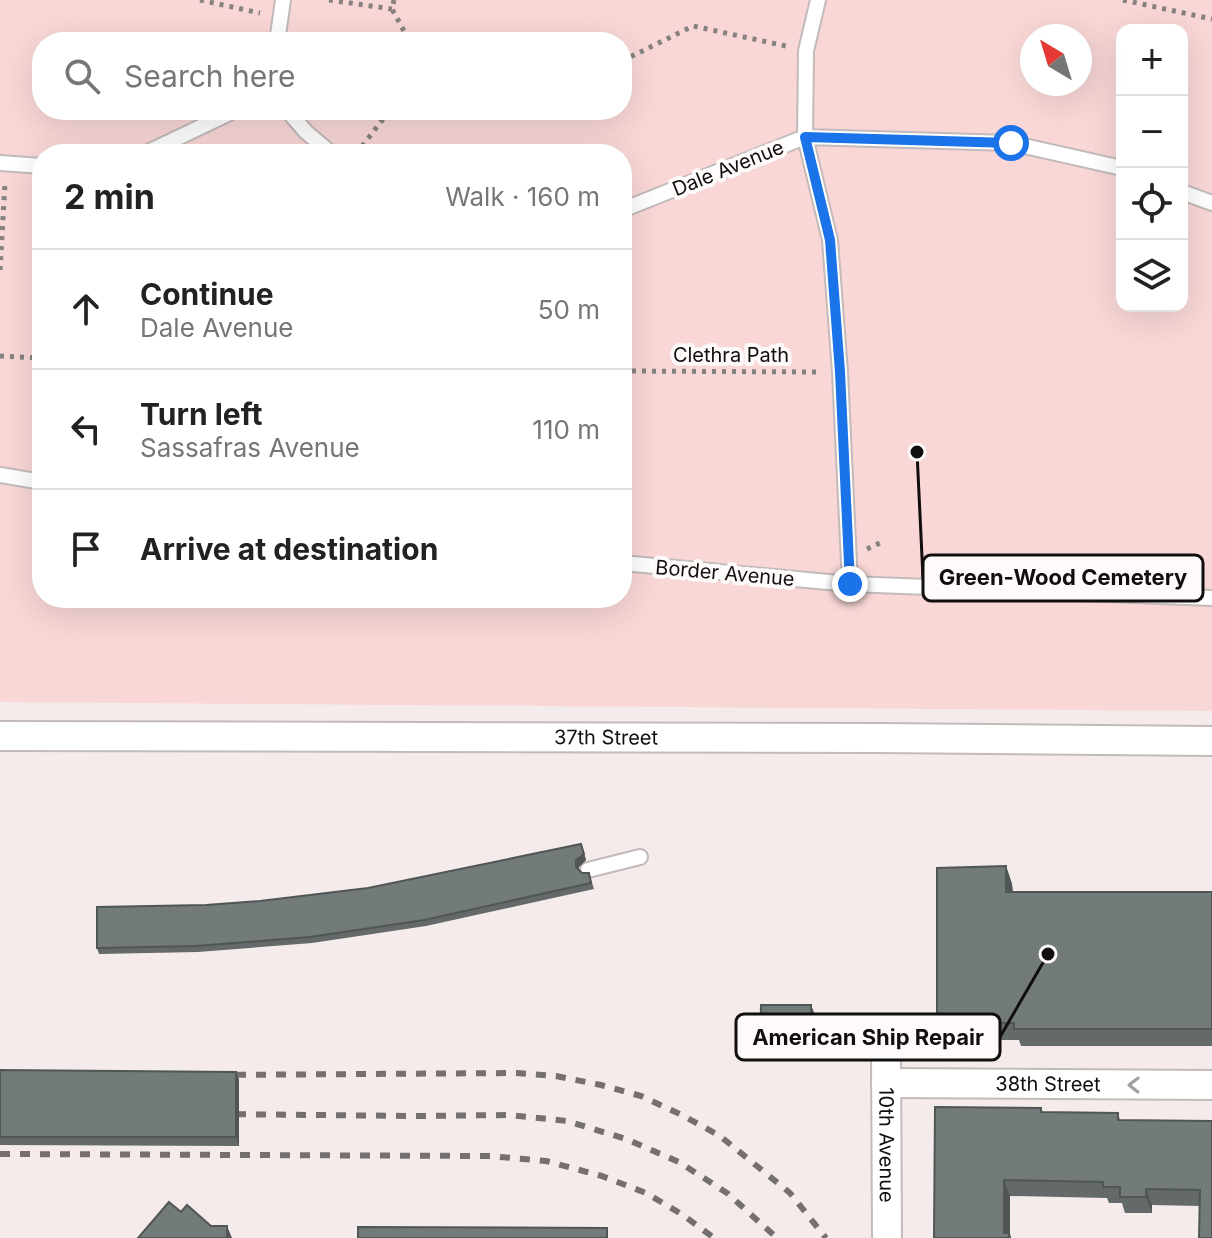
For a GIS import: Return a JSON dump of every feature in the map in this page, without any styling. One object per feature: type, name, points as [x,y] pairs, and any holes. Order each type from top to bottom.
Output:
[{"type":"street","name":"37th Street","points":[[0,736],[1212,741]]},
{"type":"street","name":"10th Avenue","points":[[886,1051],[887,1238]]},
{"type":"street","name":"38th Street","points":[[886,1083],[1212,1085]]},
{"type":"lane","points":[[279,32],[283,0]]},
{"type":"lane","points":[[818,0],[806,51],[805,137],[830,240],[850,584]]},
{"type":"lane","points":[[165,144],[215,120]]},
{"type":"lane","points":[[296,120],[320,144]]},
{"type":"lane","name":"Dale Avenue","points":[[632,206],[805,137],[1011,143],[1116,167]]},
{"type":"lane","points":[[3,164],[32,165]]},
{"type":"lane","points":[[1188,194],[1212,203]]},
{"type":"lane","points":[[0,475],[32,480]]},
{"type":"lane","name":"Border Avenue","points":[[632,564],[850,584],[1212,598]]},
{"type":"lane","points":[[588,870],[640,857]]},
{"type":"path","points":[[200,0],[281,17]]},
{"type":"path","points":[[329,0],[392,9]]},
{"type":"path","points":[[394,0],[392,9],[405,32]]},
{"type":"path","points":[[1123,0],[1212,19]]},
{"type":"path","points":[[632,56],[693,26],[806,51]]},
{"type":"path","points":[[364,144],[382,120]]},
{"type":"path","points":[[0,270],[3,164]]},
{"type":"path","points":[[0,356],[32,358]]},
{"type":"path","name":"Clethra Path","points":[[632,371],[840,372]]},
{"type":"shaded area","points":[[0,0],[1212,0],[1212,711],[0,702]]},
{"type":"building","points":[[581,844],[584,854],[576,860],[576,867],[582,873],[589,873],[591,883],[424,920],[310,937],[196,946],[97,948],[97,907],[206,905],[368,888]]},
{"type":"building","points":[[1006,866],[1006,892],[1212,892],[1212,1029],[1014,1029],[1014,1023],[937,1023],[937,868]]},
{"type":"building","points":[[761,1005],[811,1005],[811,1048],[760,1047]]},
{"type":"building","points":[[0,1070],[236,1072],[236,1137],[0,1137]]},
{"type":"building","points":[[935,1107],[1041,1108],[1041,1112],[1118,1113],[1118,1120],[1212,1121],[1212,1238],[1199,1238],[1200,1190],[1146,1189],[1146,1197],[1120,1197],[1120,1187],[1103,1187],[1103,1182],[1004,1180],[1004,1233],[1009,1233],[1009,1238],[934,1238]]},
{"type":"building","points":[[169,1202],[181,1212],[187,1205],[211,1226],[227,1226],[227,1238],[138,1238]]},
{"type":"building","points":[[358,1227],[607,1228],[607,1238],[358,1238]]},
{"type":"railway","points":[[216,1075],[516,1073],[556,1076],[601,1085],[641,1096],[720,1136],[790,1193],[826,1238]]},
{"type":"railway","points":[[216,1114],[509,1115],[567,1121],[626,1139],[679,1162],[727,1193],[777,1238]]},
{"type":"railway","points":[[0,1154],[490,1156],[546,1161],[602,1176],[646,1193],[714,1238]]},
{"type":"place","name":"Green-Wood Cemetery","points":[[917,452]]},
{"type":"place","name":"American Ship Repair","points":[[1048,954]]},
{"type":"route","points":[[850,584],[830,240],[805,137],[1011,143]]}]
